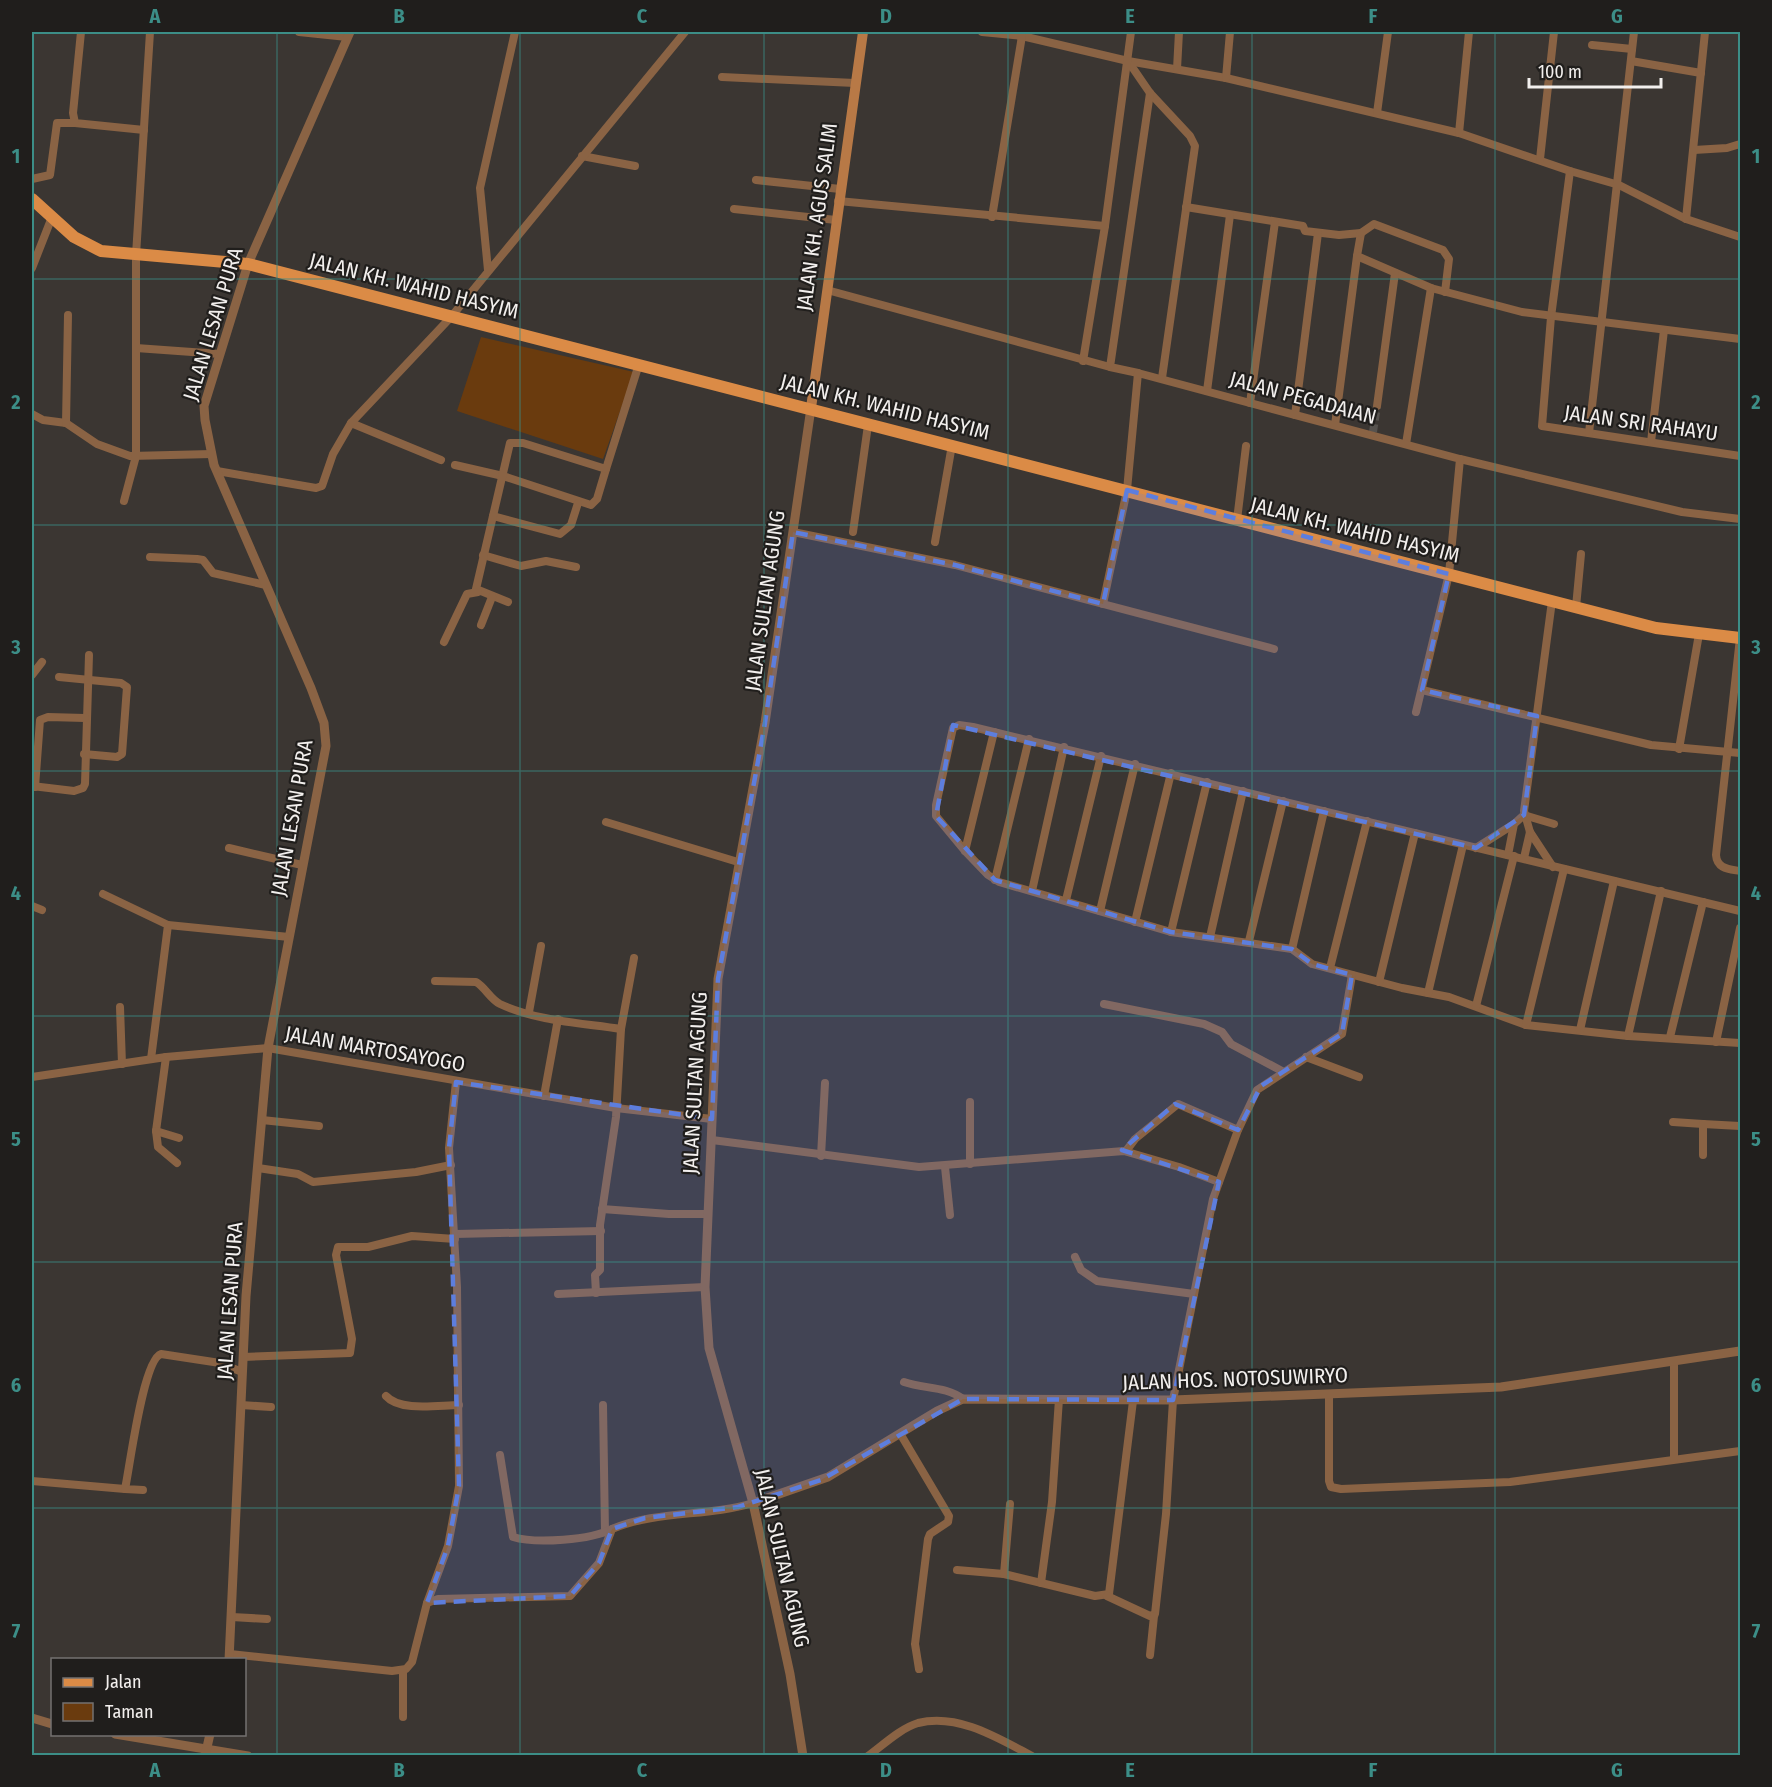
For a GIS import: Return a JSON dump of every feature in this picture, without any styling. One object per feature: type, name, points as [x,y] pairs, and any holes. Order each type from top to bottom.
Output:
[{"type":"main road","name":"JALAN KH. AGUS SALIM","points":[[811,408],[863,32]]},
{"type":"main road","name":"JALAN KH. WAHID HASYIM","points":[[32,199],[89,246],[136,255],[248,264],[1656,628],[1740,638]]},
{"type":"street","points":[[75,123],[73,113],[81,32]]},
{"type":"street","points":[[124,501],[136,456],[136,255],[150,32]]},
{"type":"street","points":[[299,32],[349,34]]},
{"type":"street","points":[[488,270],[480,188],[515,32]]},
{"type":"street","points":[[218,471],[319,488],[322,486],[333,454],[351,423],[451,317],[685,32]]},
{"type":"street","points":[[982,32],[1034,36],[1132,61],[1226,78],[1459,133],[1570,171],[1619,184],[1686,219],[1740,237]]},
{"type":"street","points":[[1083,361],[1132,61],[1131,32]]},
{"type":"street","points":[[1177,69],[1179,32]]},
{"type":"street","points":[[1226,78],[1230,32]]},
{"type":"street","points":[[1377,114],[1388,32]]},
{"type":"street","points":[[1459,133],[1469,32]]},
{"type":"street","points":[[1540,159],[1554,32]]},
{"type":"street","points":[[1589,433],[1619,184],[1634,32]]},
{"type":"street","points":[[1686,219],[1705,32]]},
{"type":"street","name":"JALAN LESAN PURA","points":[[229,1657],[242,1372],[268,1048],[302,865],[324,765],[326,731],[311,688],[218,471],[212,454],[204,406],[248,264],[349,34]]},
{"type":"street","points":[[992,217],[1022,36]]},
{"type":"street","points":[[1592,45],[1632,49]]},
{"type":"street","points":[[1132,61],[1150,93],[1193,140],[1162,378]]},
{"type":"street","points":[[1631,61],[1701,73]]},
{"type":"street","points":[[722,78],[855,83]]},
{"type":"street","points":[[1110,367],[1150,93]]},
{"type":"street","points":[[32,179],[50,175],[57,123],[144,130]]},
{"type":"street","points":[[1694,150],[1726,148],[1740,144]]},
{"type":"street","points":[[582,156],[635,166]]},
{"type":"street","points":[[1551,317],[1570,171]]},
{"type":"street","points":[[756,180],[840,189]]},
{"type":"street","points":[[838,201],[1105,226]]},
{"type":"street","points":[[1186,207],[1303,226],[1305,231],[1318,233],[1361,233],[1374,224],[1443,250],[1449,259],[1445,292]]},
{"type":"street","points":[[734,209],[836,220]]},
{"type":"street","points":[[1208,391],[1230,215]]},
{"type":"street","points":[[32,268],[52,217]]},
{"type":"street","points":[[1250,402],[1275,222]]},
{"type":"street","points":[[1295,415],[1318,233]]},
{"type":"street","points":[[1335,425],[1361,233]]},
{"type":"street","points":[[1358,256],[1431,288],[1551,317],[1740,339]]},
{"type":"street","points":[[1377,406],[1395,273]]},
{"type":"street","points":[[1406,444],[1431,288]]},
{"type":"street","name":"JALAN PEGADAIAN","points":[[827,290],[1083,361],[1162,378],[1295,415],[1373,433],[1460,459],[1682,512],[1740,519]]},
{"type":"street","points":[[66,423],[68,315]]},
{"type":"street","name":"JALAN SRI RAHAYU","points":[[1551,317],[1541,420],[1544,428],[1740,456]]},
{"type":"street","points":[[1651,442],[1664,330]]},
{"type":"street","points":[[136,348],[220,354]]},
{"type":"street","points":[[455,465],[503,476],[578,503],[591,505],[594,503],[606,469],[639,364]]},
{"type":"street","points":[[1103,604],[1127,490],[1138,373]]},
{"type":"street","name":"JALAN SULTAN AGUNG","points":[[803,1755],[790,1674],[753,1503],[709,1348],[705,1287],[718,979],[765,723],[811,408]]},
{"type":"street","points":[[32,414],[44,420],[66,423],[97,444],[136,456],[212,454]]},
{"type":"street","points":[[351,423],[441,460]]},
{"type":"street","points":[[853,532],[868,424]]},
{"type":"street","points":[[478,592],[476,584],[509,447],[514,441],[606,469]]},
{"type":"street","points":[[935,542],[952,445]]},
{"type":"street","points":[[1237,520],[1246,446]]},
{"type":"street","points":[[1416,712],[1449,574],[1460,459]]},
{"type":"street","points":[[494,516],[560,534],[571,525],[578,503]]},
{"type":"street","points":[[793,532],[955,565],[1274,649]]},
{"type":"street","points":[[1576,607],[1581,554]]},
{"type":"street","points":[[483,555],[521,566],[546,561],[576,567]]},
{"type":"street","points":[[150,557],[203,560],[213,573],[266,585]]},
{"type":"street","points":[[444,642],[466,594],[478,592],[508,603]]},
{"type":"street","points":[[481,625],[492,597]]},
{"type":"street","points":[[1552,601],[1524,815],[1530,832],[1553,867]]},
{"type":"street","points":[[1679,749],[1699,634]]},
{"type":"street","points":[[1740,638],[1717,860],[1722,867],[1740,871]]},
{"type":"street","points":[[85,718],[48,717],[40,720],[33,787],[74,791],[83,788],[89,655]]},
{"type":"street","points":[[32,675],[42,662]]},
{"type":"street","points":[[59,677],[121,683],[128,687],[122,754],[117,757],[84,754]]},
{"type":"street","points":[[1422,690],[1651,745],[1740,753]]},
{"type":"street","points":[[1740,911],[1064,747],[959,725],[955,726],[951,733],[936,816],[964,851],[995,880],[1135,922],[1171,932],[1250,941],[1293,949],[1311,964],[1476,1006],[1526,1025],[1628,1036],[1740,1043]]},
{"type":"street","points":[[964,851],[994,732]]},
{"type":"street","points":[[995,880],[1029,739]]},
{"type":"street","points":[[1032,891],[1064,747]]},
{"type":"street","points":[[1066,900],[1101,756]]},
{"type":"street","points":[[1100,911],[1135,764]]},
{"type":"street","points":[[1135,922],[1172,773]]},
{"type":"street","points":[[1171,932],[1207,782]]},
{"type":"street","points":[[1210,937],[1243,791]]},
{"type":"street","points":[[1250,941],[1283,801]]},
{"type":"street","points":[[1293,949],[1324,811]]},
{"type":"street","points":[[1476,848],[1524,815]]},
{"type":"street","points":[[1524,815],[1554,824]]},
{"type":"street","points":[[1330,968],[1366,821]]},
{"type":"street","points":[[606,822],[738,862]]},
{"type":"street","points":[[1476,1006],[1510,855],[1514,824]]},
{"type":"street","points":[[1524,858],[1530,832]]},
{"type":"street","points":[[1379,982],[1415,833]]},
{"type":"street","points":[[1428,993],[1463,844]]},
{"type":"street","points":[[229,848],[302,865]]},
{"type":"street","points":[[1526,1025],[1564,869]]},
{"type":"street","points":[[1580,1030],[1614,880]]},
{"type":"street","points":[[1628,1036],[1661,891]]},
{"type":"street","points":[[103,894],[168,924],[289,937]]},
{"type":"street","points":[[1670,1037],[1703,902]]},
{"type":"street","points":[[32,906],[42,910]]},
{"type":"street","points":[[151,1059],[168,924]]},
{"type":"street","points":[[1716,1042],[1740,928]]},
{"type":"street","points":[[529,1012],[541,946]]},
{"type":"street","points":[[596,1293],[595,1275],[600,1270],[602,1209],[616,1108],[621,1029],[634,958]]},
{"type":"street","points":[[1150,1655],[1166,1514],[1173,1400],[1210,1208],[1238,1130],[1257,1090],[1282,1071],[1341,1034],[1352,975]]},
{"type":"street","points":[[435,981],[476,981],[497,1002],[558,1019],[621,1029]]},
{"type":"street","points":[[1104,1004],[1204,1024],[1222,1032],[1231,1044],[1282,1071]]},
{"type":"street","points":[[120,1007],[122,1064]]},
{"type":"street","points":[[544,1096],[558,1019]]},
{"type":"street","name":"JALAN MARTOSAYOGO","points":[[32,1077],[166,1057],[268,1048],[616,1108],[712,1119]]},
{"type":"street","points":[[166,1057],[156,1131],[158,1146],[177,1163]]},
{"type":"street","points":[[1306,1057],[1359,1077]]},
{"type":"street","points":[[246,1658],[392,1671],[410,1667],[412,1662],[427,1603],[441,1571],[457,1503],[460,1441],[451,1165],[451,1122],[456,1082]]},
{"type":"street","points":[[821,1156],[825,1083]]},
{"type":"street","points":[[970,1102],[970,1164]]},
{"type":"street","points":[[1126,1151],[1135,1139],[1178,1104],[1238,1130]]},
{"type":"street","points":[[262,1120],[319,1126]]},
{"type":"street","points":[[1673,1122],[1740,1126]]},
{"type":"street","points":[[1703,1124],[1703,1155]]},
{"type":"street","points":[[156,1131],[179,1138]]},
{"type":"street","points":[[712,1140],[919,1167],[945,1167],[1126,1151],[1219,1182]]},
{"type":"street","points":[[258,1168],[298,1174],[313,1182],[416,1172],[451,1165]]},
{"type":"street","points":[[945,1167],[950,1215]]},
{"type":"street","points":[[602,1209],[669,1214],[707,1214]]},
{"type":"street","points":[[243,1357],[350,1353],[352,1339],[338,1264],[338,1247],[368,1247],[412,1236],[601,1231]]},
{"type":"street","points":[[1075,1257],[1081,1270],[1097,1281],[1194,1294]]},
{"type":"street","points":[[558,1294],[705,1287]]},
{"type":"street","name":"JALAN HOS. NOTOSUWIRYO","points":[[753,1503],[828,1477],[952,1403],[963,1399],[1133,1401],[1500,1388],[1740,1351]]},
{"type":"street","points":[[125,1489],[145,1381],[157,1355],[211,1361],[242,1372]]},
{"type":"street","points":[[1674,1362],[1674,1459]]},
{"type":"street","points":[[904,1382],[918,1387],[947,1390],[963,1399]]},
{"type":"street","points":[[1329,1395],[1331,1487],[1341,1489],[1510,1482],[1740,1450]]},
{"type":"street","points":[[386,1396],[390,1400],[406,1405],[459,1405]]},
{"type":"street","points":[[1041,1583],[1052,1502],[1059,1399]]},
{"type":"street","points":[[1107,1596],[1111,1589],[1133,1401]]},
{"type":"street","points":[[241,1405],[271,1407]]},
{"type":"street","points":[[427,1603],[438,1599],[570,1596],[599,1563],[609,1530],[603,1405]]},
{"type":"street","points":[[901,1435],[949,1516],[948,1522],[930,1534],[928,1539],[915,1644],[919,1669]]},
{"type":"street","points":[[500,1455],[513,1537],[540,1540],[591,1536],[645,1518],[738,1508],[753,1503]]},
{"type":"street","points":[[32,1481],[143,1490]]},
{"type":"street","points":[[1004,1574],[1010,1504]]},
{"type":"street","points":[[957,1570],[1004,1574],[1107,1596],[1154,1616]]},
{"type":"street","points":[[232,1617],[267,1619]]},
{"type":"street","points":[[403,1670],[403,1716]]},
{"type":"street","points":[[32,1718],[51,1724]]},
{"type":"street","points":[[868,1755],[917,1723],[926,1722],[971,1726],[1032,1755]]},
{"type":"street","points":[[125,1736],[206,1752],[248,1755]]},
{"type":"street","points":[[206,1752],[210,1736]]},
{"type":"highlighted area","points":[[1127,490],[1449,574],[1422,690],[1537,716],[1524,815],[1476,848],[953,725],[936,816],[995,880],[1171,932],[1292,949],[1312,964],[1352,975],[1342,1034],[1261,1086],[1238,1130],[1175,1104],[1122,1150],[1219,1182],[1173,1400],[963,1399],[821,1480],[738,1507],[645,1518],[612,1529],[599,1563],[570,1596],[427,1603],[448,1546],[459,1486],[449,1148],[456,1082],[712,1119],[718,979],[765,723],[793,532],[955,565],[1103,604]]},
{"type":"green space","points":[[481,337],[634,372],[603,459],[457,411]]},
{"type":"tunnel","points":[[1373,432],[1377,406]]}]
